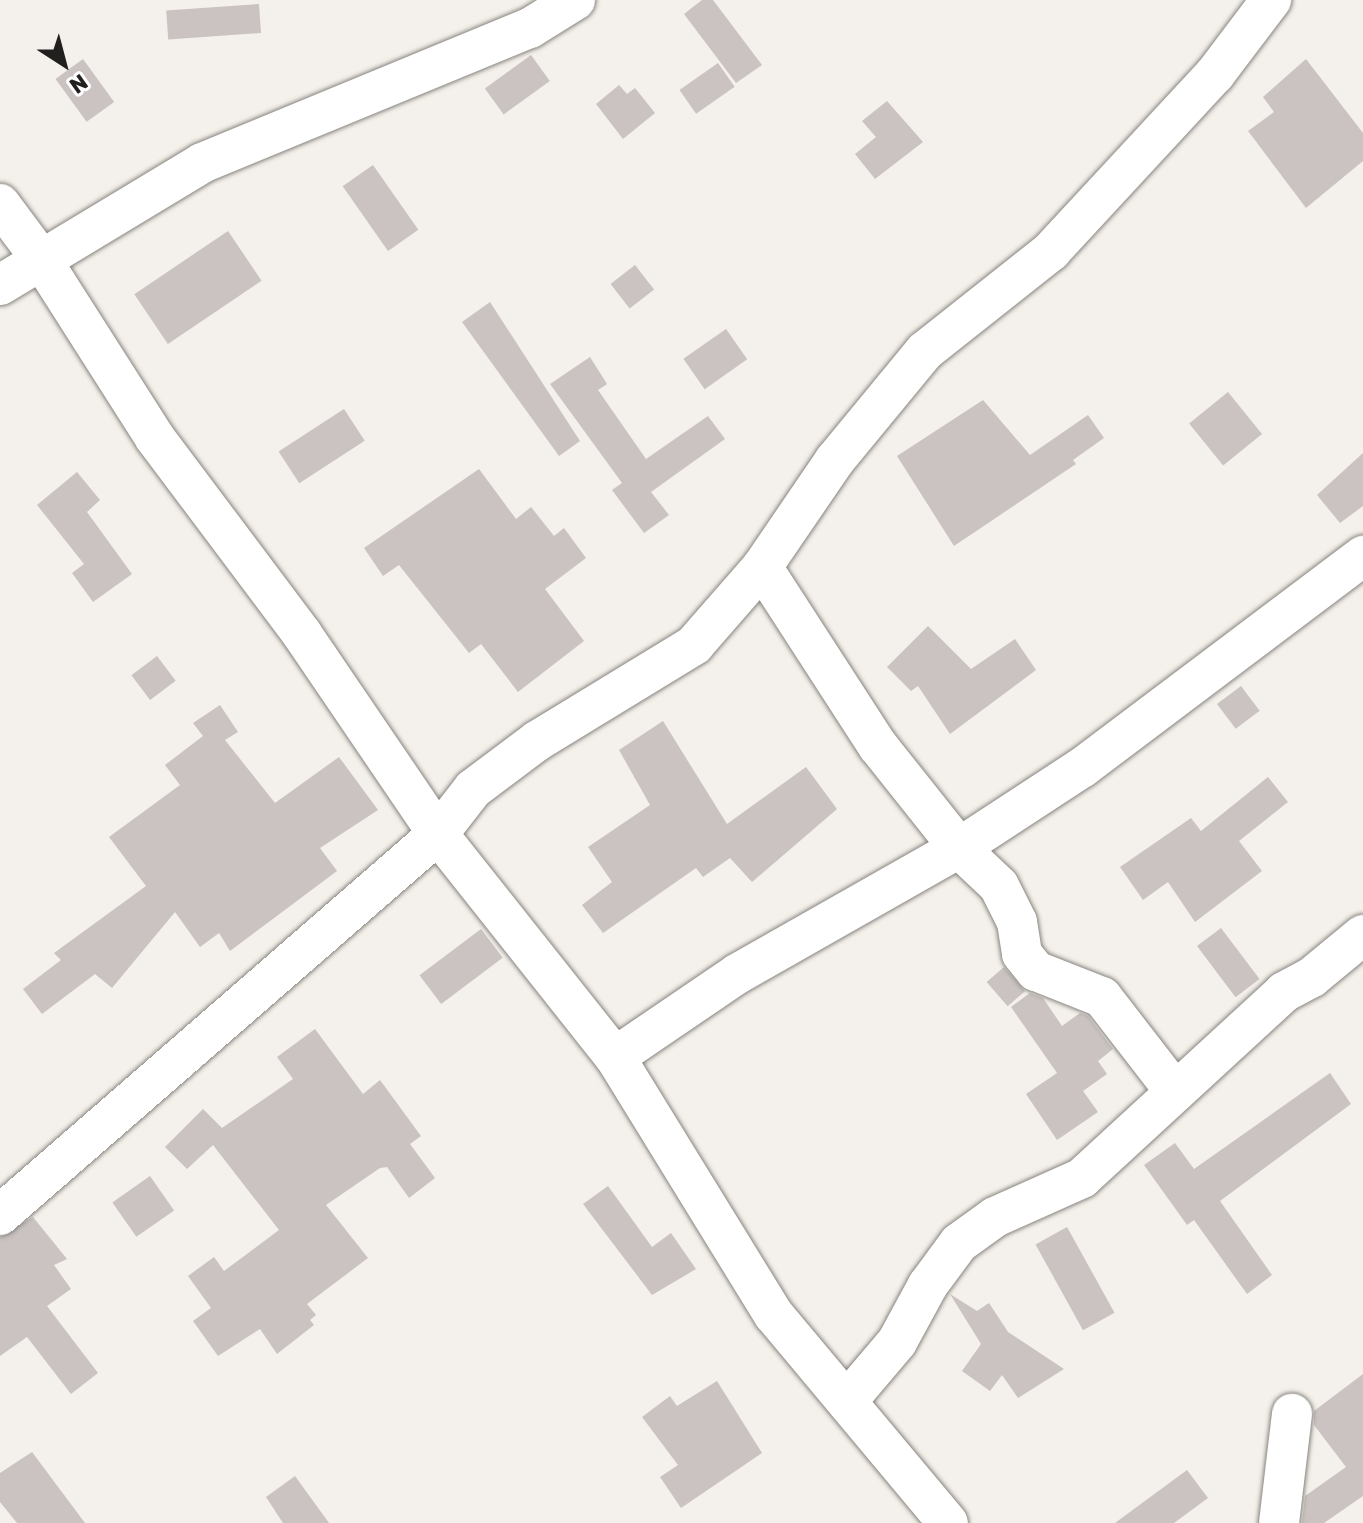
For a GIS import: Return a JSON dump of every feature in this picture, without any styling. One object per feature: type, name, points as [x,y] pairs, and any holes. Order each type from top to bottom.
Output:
[{"type":"street","points":[[0,285],[202,163],[530,28],[575,0]]},
{"type":"street","points":[[0,1215],[438,834],[473,789],[537,741],[694,645],[762,567],[835,460],[925,351],[1051,251],[1215,74],[1271,0]]},
{"type":"street","points":[[0,204],[41,259],[155,438],[302,634],[438,834],[615,1057],[774,1315],[948,1523]]},
{"type":"street","points":[[615,1057],[737,974],[959,848],[1083,767],[1363,556]]},
{"type":"street","points":[[762,567],[878,746],[959,848],[999,886],[1017,922],[1022,954],[1036,971],[1102,997],[1173,1089]]},
{"type":"street","points":[[847,1401],[897,1342],[959,1243],[995,1217],[1082,1178],[1173,1089],[1284,992],[1312,977],[1363,935]]},
{"type":"street","points":[[1279,1523],[1292,1414]]},
{"type":"building","points":[[702,0],[713,0],[762,65],[736,83],[684,14]]},
{"type":"building","points":[[259,4],[261,33],[168,39],[166,10]]},
{"type":"building","points":[[531,55],[550,81],[504,114],[485,89]]},
{"type":"building","points":[[83,59],[114,102],[87,122],[55,79]]},
{"type":"building","points":[[1306,59],[1363,133],[1363,161],[1306,208],[1248,131],[1274,112],[1263,97]]},
{"type":"building","points":[[718,63],[735,87],[696,114],[679,90]]},
{"type":"building","points":[[619,85],[627,94],[635,88],[655,113],[623,139],[596,104]]},
{"type":"building","points":[[887,101],[923,142],[875,179],[855,154],[876,137],[862,121]]},
{"type":"building","points":[[373,165],[418,230],[388,251],[343,186]]},
{"type":"building","points":[[228,231],[262,281],[168,344],[134,294]]},
{"type":"building","points":[[635,265],[654,289],[630,309],[611,284]]},
{"type":"building","points":[[490,302],[580,441],[559,456],[462,322]]},
{"type":"building","points":[[726,329],[747,359],[705,389],[683,359]]},
{"type":"building","points":[[590,357],[607,384],[598,390],[646,459],[708,416],[725,439],[651,492],[669,515],[644,533],[612,490],[622,483],[550,384]]},
{"type":"building","points":[[1228,392],[1262,434],[1223,465],[1189,423]]},
{"type":"building","points":[[983,400],[1030,455],[1088,415],[1104,438],[1073,460],[1076,464],[954,546],[897,456]]},
{"type":"building","points":[[344,409],[365,441],[299,483],[279,451]]},
{"type":"building","points":[[1363,453],[1363,506],[1340,523],[1317,495]]},
{"type":"building","points":[[479,469],[516,519],[531,507],[554,536],[564,528],[586,558],[545,589],[584,641],[518,692],[481,644],[469,653],[399,565],[383,576],[364,548]]},
{"type":"building","points":[[77,472],[100,500],[87,512],[132,574],[93,602],[72,573],[84,564],[37,505]]},
{"type":"building","points":[[928,626],[971,669],[1015,639],[1036,670],[950,734],[918,686],[911,691],[887,667]]},
{"type":"building","points":[[157,656],[176,681],[150,700],[131,675]]},
{"type":"building","points":[[1241,686],[1260,711],[1236,729],[1217,704]]},
{"type":"building","points":[[220,705],[238,732],[225,740],[275,803],[339,757],[378,810],[320,848],[337,871],[230,951],[219,933],[200,947],[175,912],[112,988],[95,974],[42,1014],[23,989],[61,960],[54,953],[146,886],[109,837],[180,785],[165,765],[203,736],[193,723]]},
{"type":"building","points":[[663,721],[727,824],[806,767],[837,809],[752,882],[730,858],[703,877],[696,868],[603,933],[582,905],[612,882],[588,847],[650,805],[619,750]]},
{"type":"building","points":[[1268,777],[1288,802],[1239,841],[1262,871],[1195,922],[1168,882],[1143,900],[1120,867],[1191,818],[1201,831]]},
{"type":"building","points":[[1221,928],[1260,979],[1236,997],[1197,946]]},
{"type":"building","points":[[481,929],[503,958],[441,1004],[420,975]]},
{"type":"building","points":[[1004,967],[1025,991],[1008,1006],[987,982]]},
{"type":"building","points":[[1030,993],[1043,998],[1062,1026],[1080,1013],[1088,1016],[1113,1049],[1098,1061],[1107,1074],[1083,1091],[1098,1112],[1057,1140],[1026,1094],[1057,1073],[1011,1007]]},
{"type":"building","points":[[315,1029],[363,1094],[380,1080],[421,1136],[410,1144],[435,1178],[409,1198],[387,1167],[380,1168],[326,1205],[368,1258],[307,1304],[316,1315],[310,1320],[314,1325],[277,1354],[260,1329],[218,1356],[193,1321],[211,1308],[188,1276],[214,1257],[224,1271],[279,1230],[213,1145],[187,1169],[165,1147],[203,1109],[222,1128],[293,1079],[277,1057]]},
{"type":"building","points":[[1330,1073],[1351,1104],[1220,1201],[1272,1275],[1247,1294],[1194,1220],[1187,1225],[1144,1165],[1175,1143],[1194,1169]]},
{"type":"building","points":[[150,1176],[174,1210],[136,1237],[112,1202]]},
{"type":"building","points":[[608,1186],[652,1247],[671,1233],[696,1269],[652,1295],[583,1204]]},
{"type":"building","points":[[33,1217],[67,1259],[54,1265],[71,1289],[47,1306],[98,1373],[71,1394],[27,1337],[0,1356],[0,1237]]},
{"type":"building","points":[[1067,1227],[1115,1313],[1083,1330],[1036,1244]]},
{"type":"building","points":[[950,1294],[977,1311],[989,1303],[1008,1332],[1064,1369],[1018,1398],[1002,1375],[990,1391],[962,1371],[981,1344]]},
{"type":"building","points":[[1363,1374],[1363,1496],[1324,1523],[1302,1523],[1305,1496],[1346,1467],[1314,1425],[1314,1411]]},
{"type":"building","points":[[717,1381],[762,1453],[681,1508],[660,1477],[678,1465],[642,1417],[670,1396],[677,1406]]},
{"type":"building","points":[[32,1452],[85,1523],[17,1523],[0,1502],[0,1473]]},
{"type":"building","points":[[1187,1470],[1208,1498],[1174,1523],[1115,1523]]},
{"type":"building","points":[[295,1476],[329,1523],[283,1523],[266,1497]]}]
